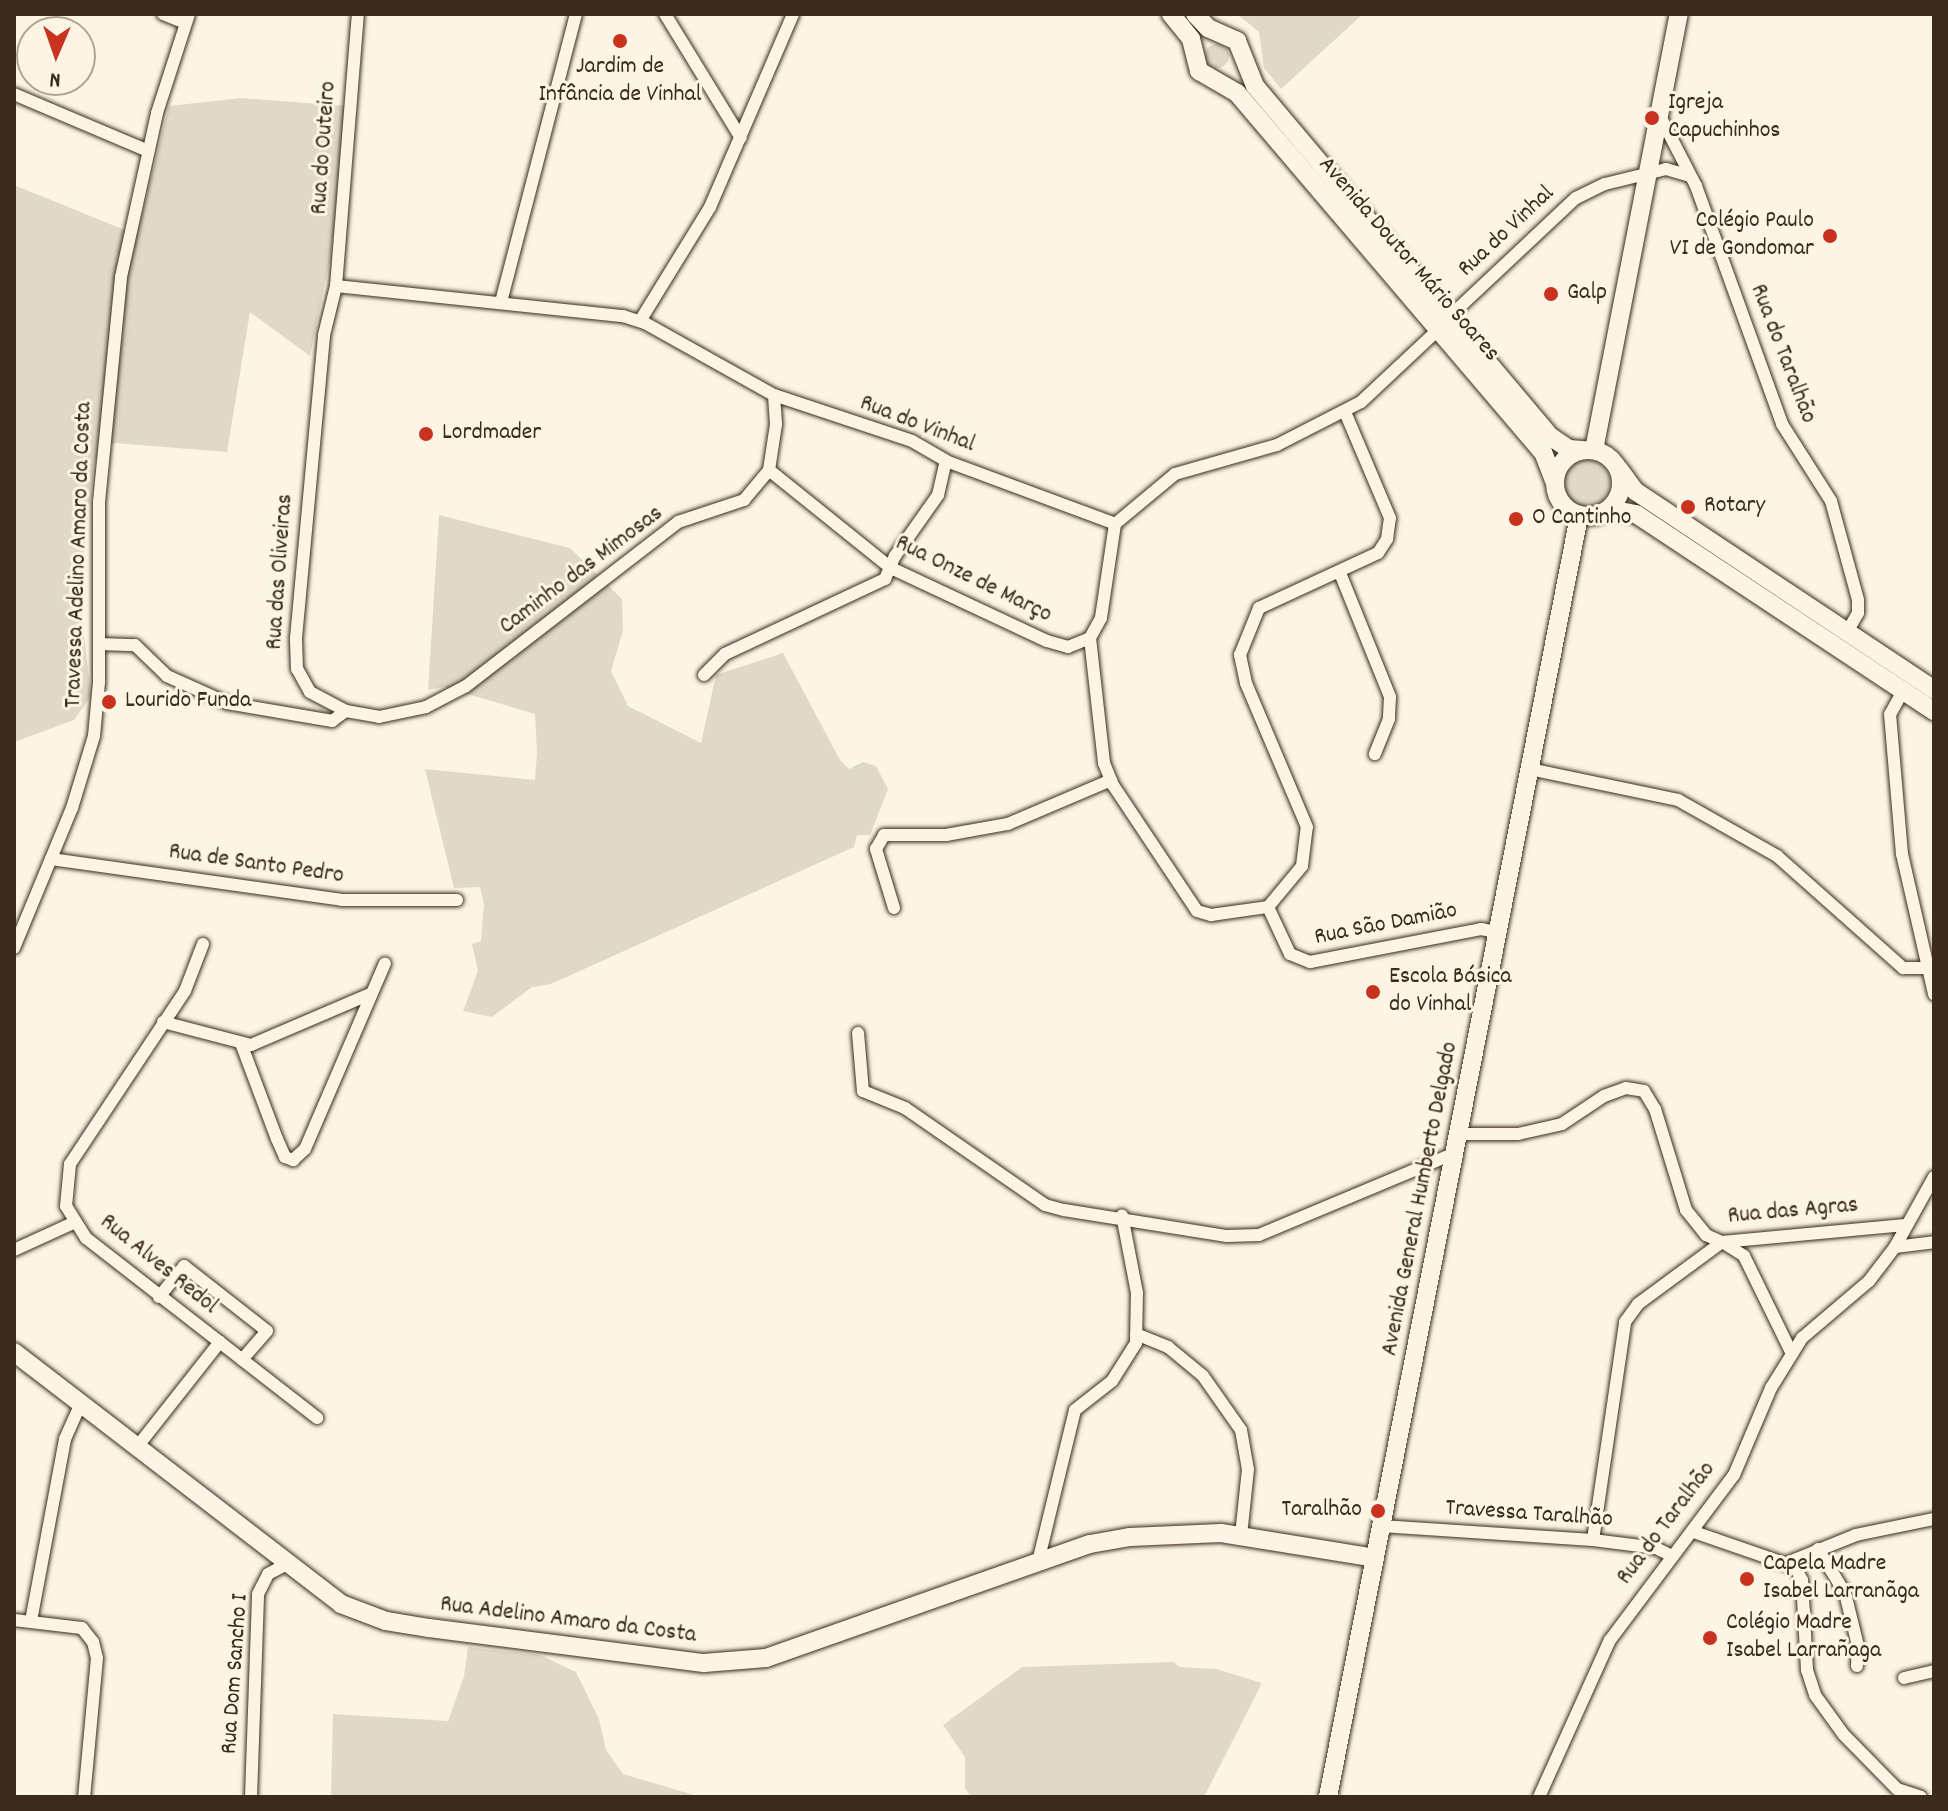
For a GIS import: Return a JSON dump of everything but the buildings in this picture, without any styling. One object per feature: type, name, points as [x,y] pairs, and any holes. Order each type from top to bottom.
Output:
[{"type":"street","points":[[163,14],[187,19]]},
{"type":"street","name":"Rua do Outeiro","points":[[336,286],[358,14]]},
{"type":"street","points":[[501,302],[576,14]]},
{"type":"street","points":[[665,14],[741,138]]},
{"type":"street","points":[[640,321],[710,207],[793,14]]},
{"type":"street","name":"Avenida Doutor Mário Soares","points":[[1171,14],[1194,49],[1199,71],[1237,93],[1443,324],[1551,437],[1569,449],[1588,450]]},
{"type":"street","name":"Avenida Doutor Mário Soares","points":[[1195,14],[1217,31],[1237,41],[1255,86],[1543,452],[1554,481]]},
{"type":"street","points":[[1588,450],[1679,14]]},
{"type":"street","name":"Travessa Adelino Amaro da Costa","points":[[14,948],[51,859],[94,736],[104,430],[121,277],[148,151],[187,19]]},
{"type":"street","points":[[1194,49],[1202,36],[1217,31]]},
{"type":"street","points":[[1213,79],[1236,72],[1242,56]]},
{"type":"street","points":[[14,94],[148,151]]},
{"type":"street","name":"Rua do Taralhão","points":[[1660,116],[1690,176],[1782,424],[1831,501],[1839,523],[1858,600],[1858,613],[1847,632]]},
{"type":"street","points":[[1647,173],[1666,169],[1690,176]]},
{"type":"street","name":"Rua do Vinhal","points":[[336,286],[501,302],[640,321],[774,395],[912,441],[946,461],[1115,524],[1175,474],[1277,445],[1345,412],[1379,389],[1576,198],[1647,173]]},
{"type":"street","name":"Rua das Oliveiras","points":[[336,286],[324,335],[296,638],[297,669],[310,692],[346,711]]},
{"type":"street","points":[[769,470],[776,424],[774,395]]},
{"type":"street","points":[[1115,524],[1101,618],[1090,638],[1092,678],[1111,780],[1197,911],[1211,915],[1268,907],[1302,866],[1307,827],[1246,683],[1240,655],[1259,608],[1378,553],[1390,518],[1345,412]]},
{"type":"street","points":[[1588,450],[1619,469],[1635,491],[1934,690]]},
{"type":"street","points":[[1588,450],[1563,460],[1554,481],[1560,503],[1579,516],[1610,509],[1636,514],[1934,711]]},
{"type":"street","points":[[704,675],[725,654],[865,593],[891,568],[938,495],[946,461]]},
{"type":"street","points":[[1610,509],[1621,491],[1619,469]]},
{"type":"street","name":"Caminho das Mimosas","points":[[346,711],[379,717],[426,707],[466,686],[678,522],[744,500],[769,470]]},
{"type":"street","name":"Rua Onze de Março","points":[[769,470],[891,568],[1047,641],[1068,647],[1090,638]]},
{"type":"street","name":"Avenida General Humberto Delgado","points":[[1328,1797],[1579,516]]},
{"type":"street","points":[[1340,573],[1390,697],[1389,719],[1375,754]]},
{"type":"street","points":[[99,644],[135,645],[167,676],[227,703],[332,721],[346,711]]},
{"type":"street","points":[[1903,691],[1890,714],[1902,854],[1934,994]]},
{"type":"street","points":[[1530,769],[1678,800],[1777,856],[1903,968],[1927,968]]},
{"type":"street","points":[[894,908],[876,849],[884,835],[946,835],[1008,824],[1111,780]]},
{"type":"street","name":"Rua de Santo Pedro","points":[[51,859],[342,900],[457,900]]},
{"type":"street","name":"Rua São Damião","points":[[1268,907],[1290,954],[1310,962],[1481,929],[1496,932]]},
{"type":"street","name":"Rua Alves Redol","points":[[203,944],[185,991],[70,1164],[64,1191],[73,1223],[159,1297],[317,1418]]},
{"type":"street","points":[[242,1046],[285,1157],[293,1160],[305,1149],[385,963]]},
{"type":"street","points":[[163,1022],[242,1046],[276,1039],[370,994]]},
{"type":"street","points":[[858,1033],[863,1091],[905,1108],[1045,1205],[1122,1215],[1227,1236],[1259,1235],[1457,1143]]},
{"type":"street","name":"Rua das Agras","points":[[1457,1143],[1562,1124],[1604,1096],[1626,1088],[1644,1091],[1655,1109],[1686,1210],[1706,1235],[1722,1242],[1905,1225]]},
{"type":"street","name":"Rua do Taralhão","points":[[1539,1797],[1610,1640],[1734,1475],[1771,1388],[1802,1338],[1869,1281],[1895,1247],[1934,1177]]},
{"type":"street","points":[[1038,1562],[1075,1410],[1112,1381],[1136,1334],[1137,1293],[1122,1215]]},
{"type":"street","points":[[14,1250],[73,1223]]},
{"type":"street","points":[[1593,1540],[1625,1322],[1638,1304],[1722,1242],[1744,1256],[1792,1354]]},
{"type":"street","points":[[1895,1247],[1934,1242]]},
{"type":"street","points":[[159,1297],[184,1266],[267,1331],[242,1360]]},
{"type":"street","points":[[1136,1334],[1168,1347],[1203,1376],[1241,1430],[1248,1469],[1241,1536]]},
{"type":"street","points":[[137,1447],[220,1342]]},
{"type":"street","name":"Rua Adelino Amaro da Costa","points":[[14,1352],[285,1565],[341,1604],[386,1621],[704,1663],[766,1658],[1038,1562],[1130,1537],[1241,1536],[1375,1558]]},
{"type":"street","points":[[31,1621],[65,1439],[81,1403]]},
{"type":"street","points":[[1694,1532],[1712,1543],[1789,1562],[1856,1535],[1934,1519]]},
{"type":"street","name":"Travessa Taralhão","points":[[1381,1526],[1593,1540],[1656,1548],[1672,1556]]},
{"type":"street","points":[[1818,1549],[1845,1593],[1858,1646],[1857,1666]]},
{"type":"street","points":[[1789,1562],[1802,1580],[1807,1670],[1815,1695],[1844,1735],[1897,1789],[1921,1797]]},
{"type":"street","name":"Rua Dom Sancho I","points":[[251,1797],[258,1594],[268,1574],[285,1565]]},
{"type":"street","points":[[14,1620],[82,1628],[93,1642],[97,1658],[84,1797]]},
{"type":"street","points":[[1904,1678],[1934,1671]]},
{"type":"shaded area","points":[[1237,14],[1363,14],[1281,89],[1264,68],[1259,32]]},
{"type":"shaded area","points":[[1217,44],[1226,47],[1229,56],[1226,65],[1217,68],[1208,65],[1205,56],[1208,47]]},
{"type":"shaded area","points":[[241,98],[347,106],[331,254],[310,356],[250,312],[227,452],[114,443],[95,460],[79,590],[91,696],[74,720],[14,742],[14,185],[137,235],[169,106]]},
{"type":"shaded area","points":[[1587,460],[1603,467],[1610,483],[1603,499],[1587,506],[1571,499],[1564,483],[1571,467]]},
{"type":"shaded area","points":[[439,515],[570,548],[622,599],[623,631],[611,671],[628,706],[701,743],[716,675],[783,653],[840,760],[849,769],[863,762],[876,766],[888,789],[870,835],[857,835],[854,847],[551,984],[532,987],[492,1017],[463,1011],[478,971],[472,944],[481,941],[484,904],[480,887],[454,888],[425,769],[535,780],[537,752],[535,714],[444,687],[428,690]]},
{"type":"shaded area","points":[[468,1647],[540,1655],[576,1672],[599,1719],[606,1750],[623,1774],[701,1797],[331,1797],[333,1714],[448,1721],[464,1676]]},
{"type":"shaded area","points":[[1174,1662],[1179,1667],[1216,1669],[1262,1683],[1204,1797],[971,1797],[965,1788],[965,1757],[943,1725],[1022,1667]]},
{"type":"place","name":"Jardim de Infância de Vinhal","points":[[620,41]]},
{"type":"place","name":"Igreja Capuchinhos","points":[[1652,118]]},
{"type":"place","name":"Colégio Paulo VI de Gondomar","points":[[1830,236]]},
{"type":"place","name":"Galp","points":[[1551,294]]},
{"type":"place","name":"Lordmader","points":[[426,434]]},
{"type":"place","name":"Rotary","points":[[1688,507]]},
{"type":"place","name":"O Cantinho","points":[[1516,519]]},
{"type":"place","name":"Lourido Funda","points":[[109,702]]},
{"type":"place","name":"Escola Básica do Vinhal","points":[[1373,992]]},
{"type":"place","name":"Taralhão","points":[[1378,1511]]},
{"type":"place","name":"Capela Madre Isabel Larranãga","points":[[1747,1579]]},
{"type":"place","name":"Colégio Madre Isabel Larrañaga","points":[[1710,1638]]}]
